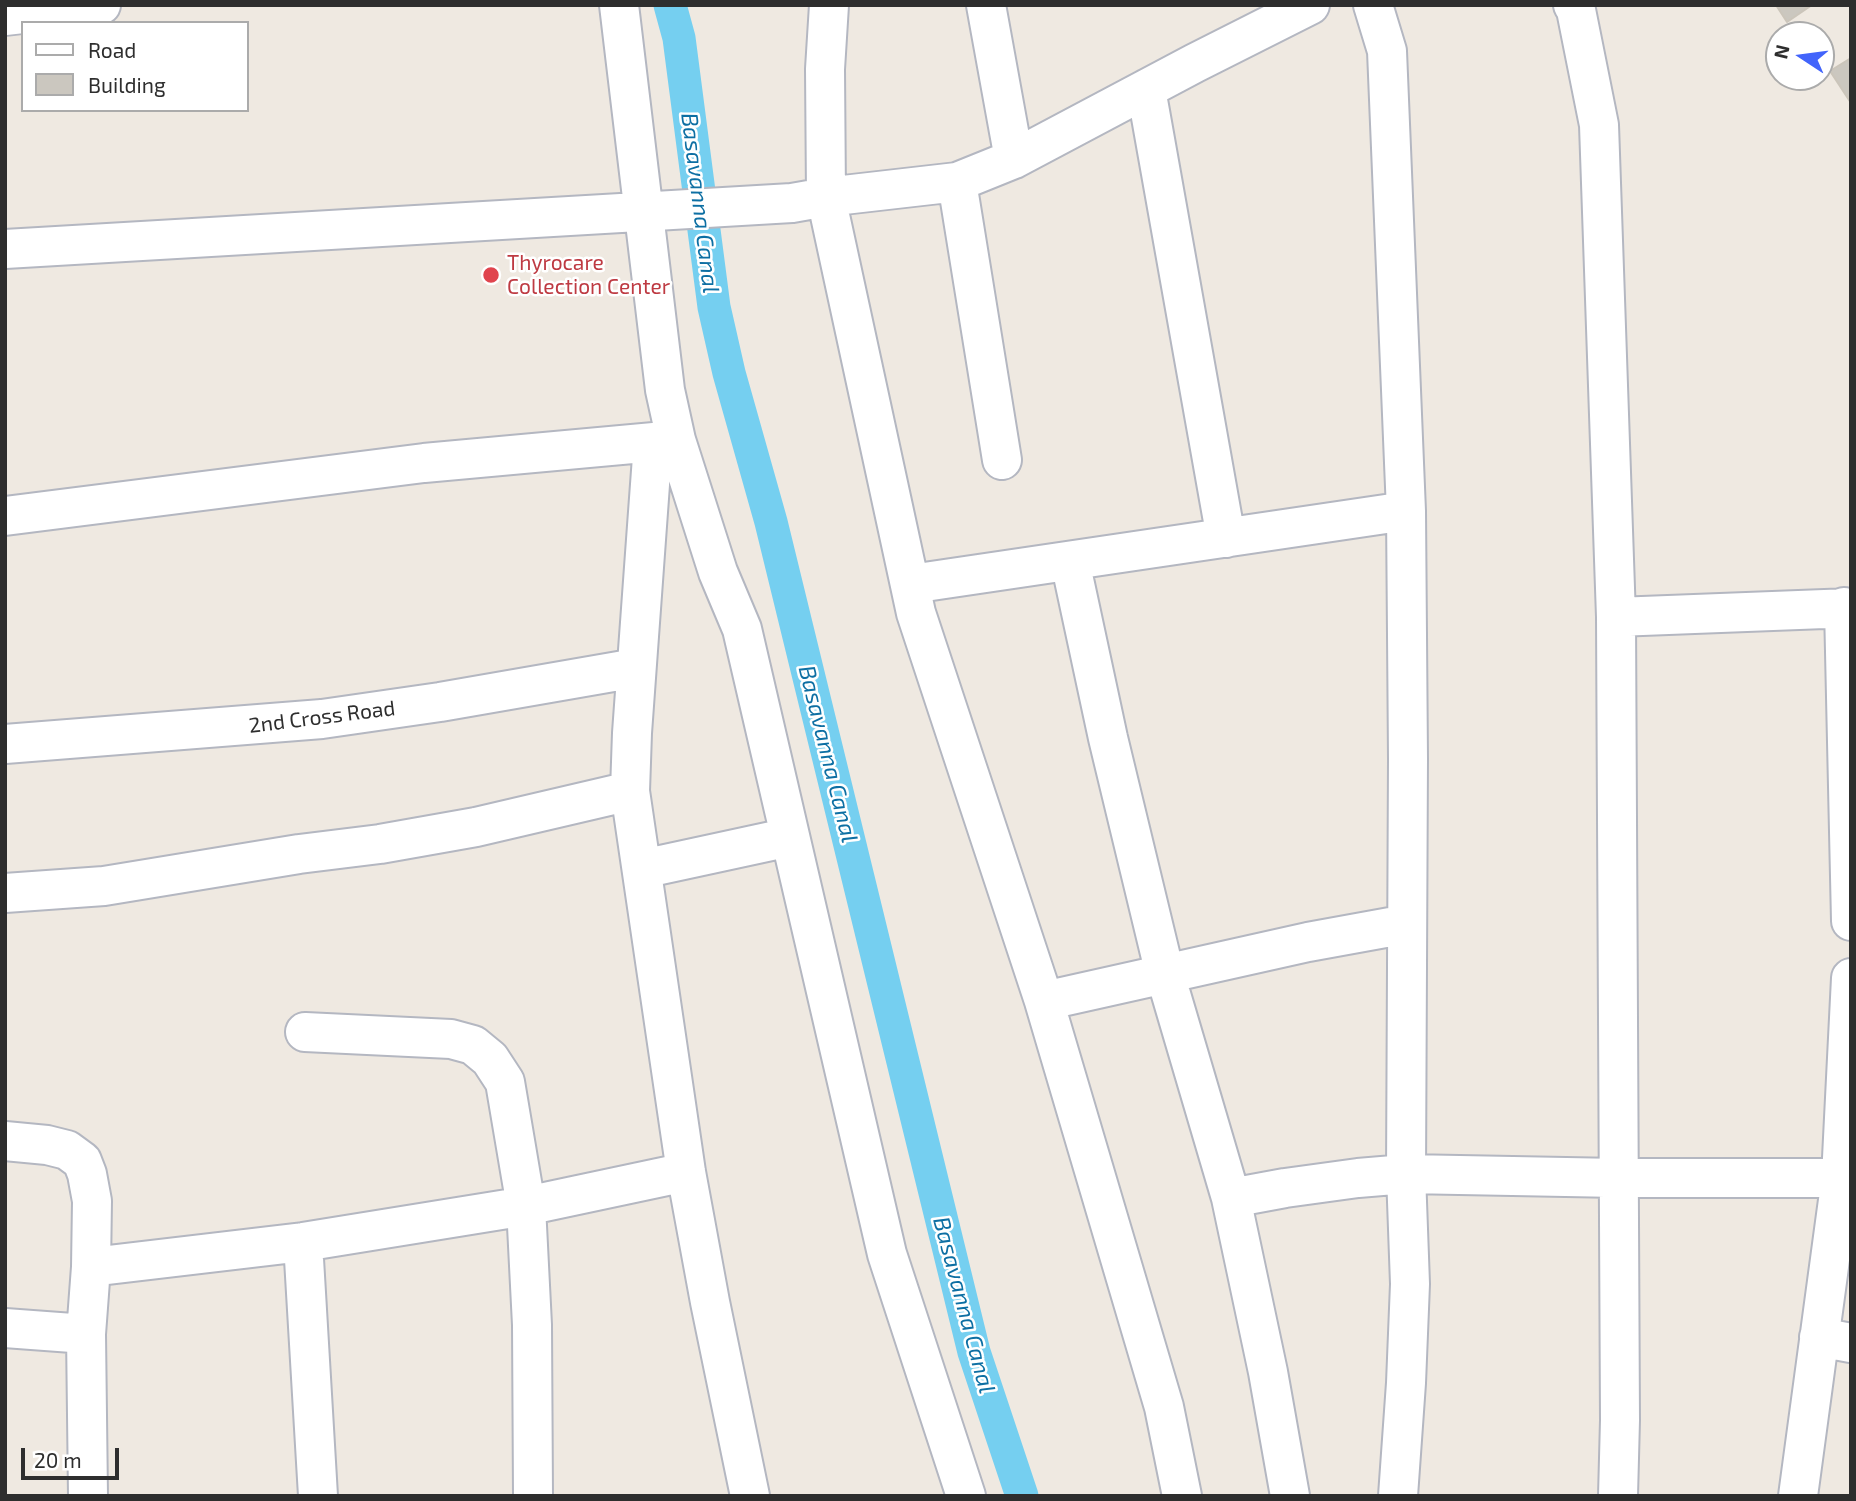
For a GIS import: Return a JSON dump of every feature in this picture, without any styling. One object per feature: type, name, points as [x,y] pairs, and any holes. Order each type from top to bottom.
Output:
[{"type":"street","points":[[5,16],[101,5]]},
{"type":"street","points":[[619,5],[660,212],[665,390],[664,442],[636,668],[630,791],[686,1172],[709,1302],[750,1496]]},
{"type":"street","points":[[829,5],[825,69],[809,200],[911,584],[916,613],[1044,1001],[1164,1408],[1182,1496]]},
{"type":"street","points":[[986,5],[1014,159]]},
{"type":"street","points":[[5,249],[660,212],[809,200],[957,182],[1014,159],[1310,5]]},
{"type":"street","points":[[1373,5],[1387,51],[1406,511],[1406,1174],[1410,1284],[1398,1496]]},
{"type":"street","points":[[1573,5],[1598,125],[1616,617],[1618,1496]]},
{"type":"street","points":[[1146,89],[1226,538]]},
{"type":"street","points":[[957,182],[1002,460]]},
{"type":"street","points":[[5,516],[424,463],[664,442]]},
{"type":"street","points":[[664,442],[741,629],[887,1254],[962,1495]]},
{"type":"street","points":[[911,584],[1406,511]]},
{"type":"street","points":[[1070,561],[1108,738],[1165,974],[1231,1198],[1268,1372],[1290,1496]]},
{"type":"street","points":[[1616,617],[1847,607],[1851,921]]},
{"type":"street","name":"2nd Cross Road","points":[[5,744],[322,719],[440,702],[636,668]]},
{"type":"street","points":[[5,892],[104,886],[286,856],[380,844],[475,827],[630,791]]},
{"type":"street","points":[[642,869],[790,837]]},
{"type":"street","points":[[1044,1001],[1295,945],[1407,925]]},
{"type":"street","points":[[1798,1496],[1835,1340],[1846,1178],[1851,978]]},
{"type":"street","points":[[306,1032],[451,1039],[473,1045],[490,1059],[505,1082],[526,1206],[532,1325],[533,1496]]},
{"type":"street","points":[[5,1141],[67,1150],[82,1161],[87,1174],[92,1201],[86,1334],[88,1496]]},
{"type":"street","points":[[91,1267],[303,1242],[526,1206],[686,1172]]},
{"type":"street","points":[[1231,1198],[1334,1181],[1406,1174],[1846,1178]]},
{"type":"street","points":[[303,1242],[318,1496]]},
{"type":"street","points":[[5,1328],[86,1334]]},
{"type":"building","points":[[1776,5],[1812,5],[1788,21]]},
{"type":"building","points":[[1851,58],[1851,103],[1835,79],[1835,68]]},
{"type":"waterway","name":"Basavanna Canal","points":[[670,5],[679,38],[714,307],[729,373],[771,522],[974,1352],[1022,1496]]},
{"type":"place","name":"Thyrocare Collection Center","points":[[491,275]]}]
